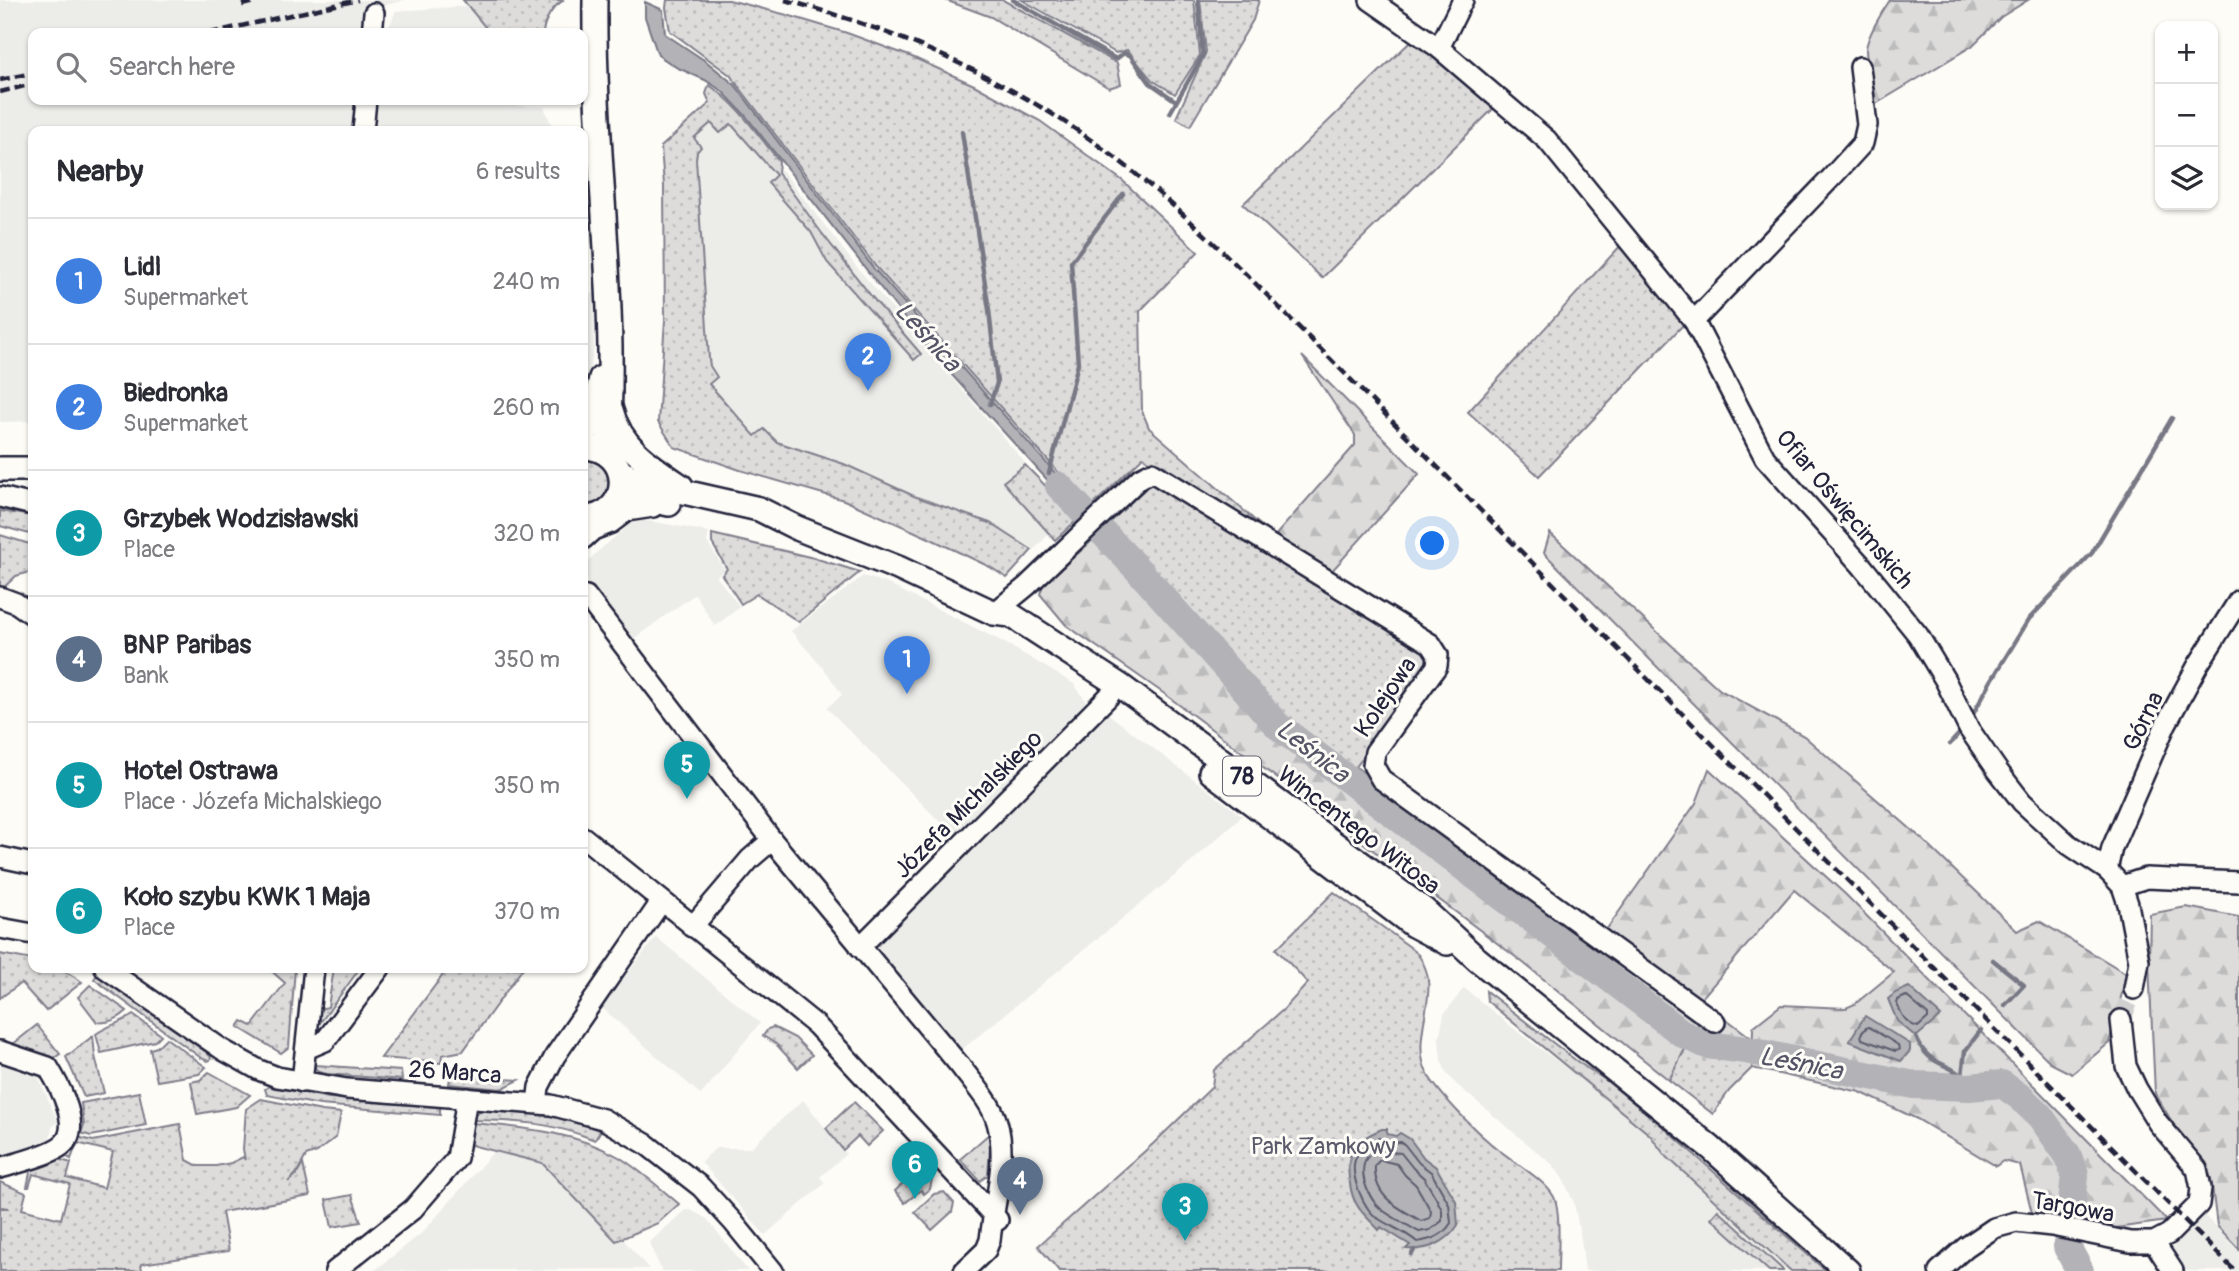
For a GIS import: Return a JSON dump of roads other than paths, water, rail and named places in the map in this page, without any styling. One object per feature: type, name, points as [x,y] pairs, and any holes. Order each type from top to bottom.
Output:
[{"type":"main road","points":[[588,523],[617,500],[622,485],[613,463],[606,361],[595,0]]},
{"type":"main road","points":[[588,392],[606,361]]},
{"type":"main road","points":[[588,426],[606,361]]},
{"type":"main road","points":[[611,407],[618,432],[680,498]]},
{"type":"main road","name":"78","points":[[588,448],[613,463]]},
{"type":"main road","points":[[0,454],[28,454]]},
{"type":"main road","name":"Wincentego Witosa","points":[[613,463],[644,483],[680,498]]},
{"type":"main road","points":[[0,469],[28,469]]},
{"type":"main road","name":"Wincentego Witosa","points":[[617,500],[680,498],[759,509],[797,528],[898,568],[994,613],[1011,615],[1122,687],[1423,909],[1478,960],[1717,1153],[1847,1271]]},
{"type":"main road","name":"Wincentego Witosa","points":[[994,613],[1006,629],[1109,696],[1413,925],[1478,960]]},
{"type":"street","name":"Ofiar Oświęcimskich","points":[[1370,0],[1439,48],[1547,140],[1694,321],[1765,458],[1862,566],[1918,635],[1945,680],[1969,729],[1998,771],[2022,802],[2068,844],[2107,870],[2122,886],[2139,961],[2134,989]]},
{"type":"street","points":[[1439,48],[1463,0]]},
{"type":"street","points":[[372,28],[374,13]]},
{"type":"street","points":[[1694,321],[1863,143],[1867,125],[1860,67]]},
{"type":"street","points":[[363,126],[366,105]]},
{"type":"street","name":"Kolejowa","points":[[994,613],[1027,586],[1140,478],[1152,472],[1431,644],[1438,655],[1437,666],[1375,752],[1373,765],[1381,779],[1715,1022]]},
{"type":"street","points":[[0,497],[28,504]]},
{"type":"street","points":[[588,527],[593,530],[611,523],[627,511],[680,498]]},
{"type":"street","points":[[0,597],[28,611]]},
{"type":"street","points":[[588,599],[772,840],[961,1067],[996,1120],[1001,1161],[997,1218],[986,1250],[964,1271]]},
{"type":"street","name":"Górna","points":[[2107,870],[2112,848],[2166,724],[2198,665],[2239,600]]},
{"type":"street","name":"Józefa Michalskiego","points":[[860,947],[1109,696]]},
{"type":"street","points":[[692,927],[750,859],[772,840]]},
{"type":"street","points":[[588,841],[825,1033],[997,1218]]},
{"type":"street","points":[[0,857],[28,863]]},
{"type":"street","points":[[2122,886],[2146,878],[2239,882]]},
{"type":"street","points":[[537,1103],[539,1087],[549,1065],[661,902]]},
{"type":"street","points":[[0,928],[28,933]]},
{"type":"street","name":"26 Marca","points":[[112,973],[237,1059],[268,1073],[302,1082],[346,1088],[537,1103],[590,1114],[620,1127],[646,1144],[708,1194],[773,1271]]},
{"type":"street","points":[[302,1082],[314,973]]},
{"type":"street","points":[[306,1049],[325,1041],[376,973]]},
{"type":"street","points":[[2121,1020],[2126,1066],[2137,1090],[2158,1123],[2197,1169],[2201,1188],[2200,1204],[2169,1234],[2154,1242],[2173,1271]]},
{"type":"street","points":[[0,1051],[48,1067],[67,1105],[71,1126],[69,1137],[55,1150],[0,1168]]},
{"type":"street","points":[[335,1271],[413,1209],[457,1158],[467,1098]]},
{"type":"street","name":"Targowa","points":[[1940,1271],[1966,1247],[1994,1228],[2016,1222],[2052,1226],[2130,1242],[2154,1242]]},
{"type":"water","points":[[645,2],[663,10],[665,34],[707,62],[735,85],[875,270],[1089,511],[1081,517],[932,353],[745,115],[722,91],[658,55],[645,17]]},
{"type":"water","points":[[1909,987],[1941,1016],[1916,1037],[1897,1021],[1888,999]]},
{"type":"water","points":[[1865,1016],[1910,1044],[1910,1051],[1901,1061],[1849,1041]]},
{"type":"water","points":[[1382,1129],[1387,1129],[1387,1134],[1396,1136],[1400,1133],[1410,1139],[1424,1158],[1436,1167],[1456,1201],[1458,1225],[1442,1241],[1421,1249],[1406,1249],[1410,1245],[1381,1227],[1379,1230],[1354,1200],[1349,1173],[1350,1156],[1358,1143]]},
{"type":"waterway","points":[[1013,0],[1116,59],[1124,53],[1130,55],[1150,83],[1176,101]]},
{"type":"waterway","points":[[1170,113],[1203,55],[1198,0]]},
{"type":"waterway","points":[[962,132],[989,310],[997,383],[990,404]]},
{"type":"waterway","points":[[1049,473],[1078,364],[1071,262],[1123,194]]},
{"type":"waterway","points":[[1972,716],[2029,619],[2092,553],[2172,418]]},
{"type":"waterway","name":"Leśnica","points":[[1059,486],[1278,726],[1683,1034],[1707,1045],[1746,1050],[1914,1085],[1969,1087],[2002,1084],[2020,1097],[2040,1116],[2067,1154],[2075,1175],[2067,1247],[2080,1271]]},
{"type":"waterway","points":[[1950,744],[1960,733]]},
{"type":"waterway","points":[[1993,960],[2024,985],[2005,1005]]},
{"type":"waterway","points":[[1962,1075],[1965,1051],[1981,1030]]},
{"type":"waterway","points":[[1916,1037],[1928,1056],[1956,1072],[1969,1087]]},
{"type":"waterway","points":[[1412,1254],[1414,1250]]},
{"type":"tunnel","points":[[2121,1020],[2134,989]]},
{"type":"railway","points":[[242,5],[261,0]]},
{"type":"railway","points":[[232,28],[358,0]]},
{"type":"railway","points":[[785,0],[908,41],[987,77],[1062,120],[1160,194],[1255,283],[2235,1271]]},
{"type":"railway","points":[[0,80],[28,74]]},
{"type":"railway","points":[[0,92],[28,85]]},
{"type":"place","name":"Biedronka","points":[[868,391]]},
{"type":"place","name":"Lidl","points":[[907,694]]},
{"type":"place","name":"Hotel Ostrawa","points":[[687,799]]},
{"type":"place","name":"Koło szybu KWK 1 Maja","points":[[915,1199]]},
{"type":"place","name":"BNP Paribas","points":[[1020,1215]]},
{"type":"place","name":"Grzybek Wodzisławski","points":[[1185,1241]]},
{"type":"park label","name":"Park Zamkowy","points":[[1323,1146]]}]
